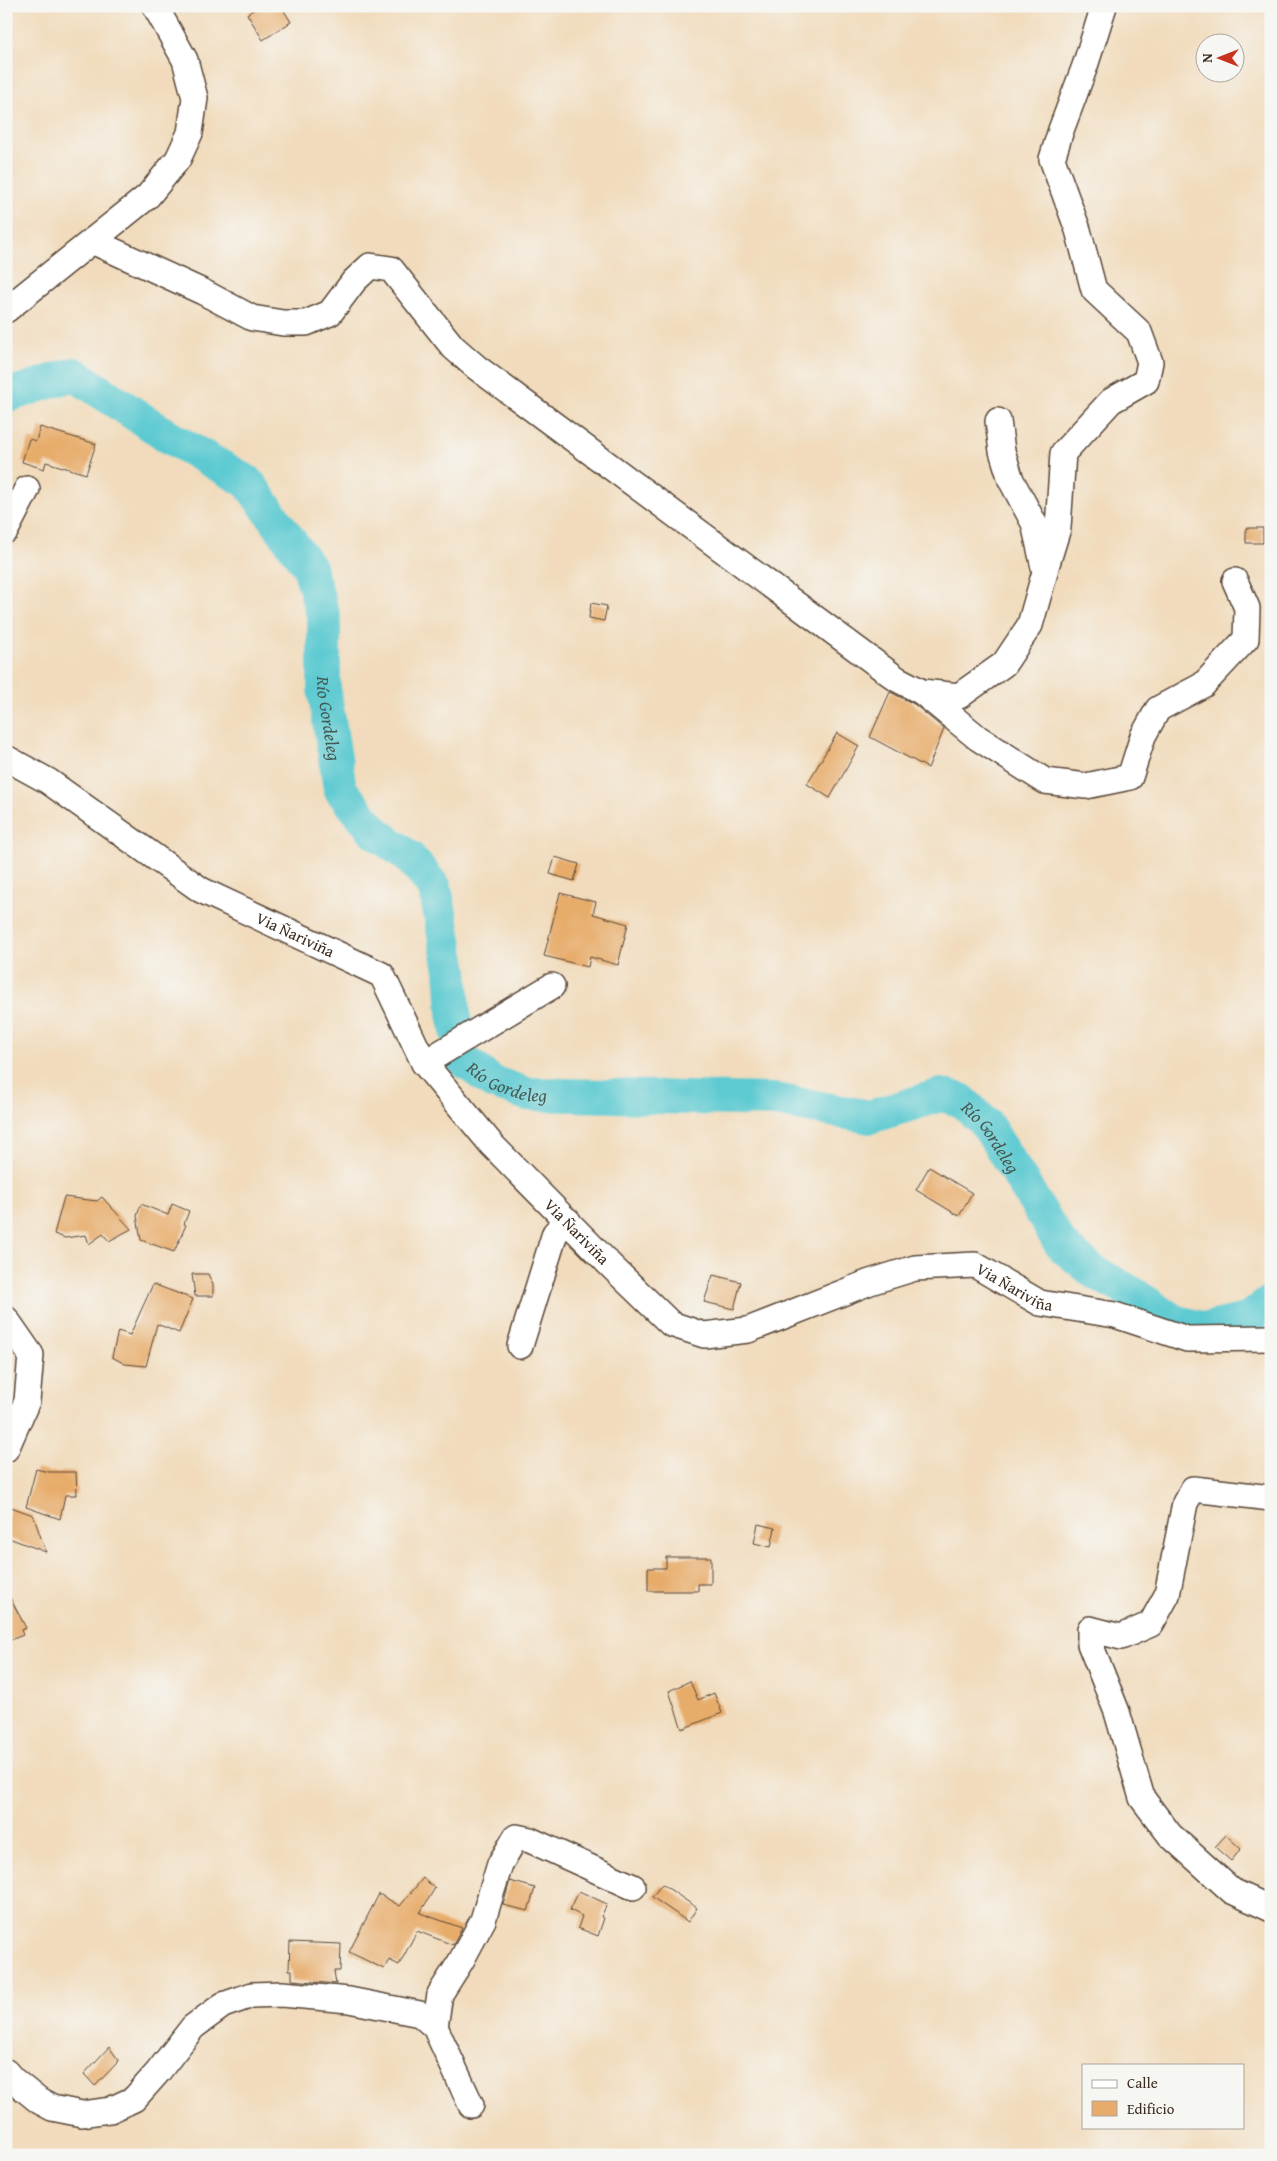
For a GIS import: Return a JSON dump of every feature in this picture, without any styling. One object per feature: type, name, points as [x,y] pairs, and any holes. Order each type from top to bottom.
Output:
[{"type":"street","points":[[10,300],[92,241],[148,196],[178,159],[190,134],[195,98],[185,60],[155,6]]},
{"type":"street","points":[[922,692],[959,696],[1004,664],[1030,625],[1058,528],[1063,453],[1111,401],[1146,381],[1150,362],[1139,332],[1094,290],[1078,230],[1052,159],[1104,6]]},
{"type":"street","points":[[92,241],[203,292],[252,318],[283,323],[306,323],[330,313],[354,281],[370,266],[391,269],[453,347],[499,385],[746,565],[897,680],[922,692],[978,738],[1045,781],[1086,786],[1130,777],[1143,736],[1158,709],[1204,685],[1246,639],[1247,608],[1235,580]]},
{"type":"street","points":[[998,421],[1002,451],[1011,480],[1034,523],[1045,572]]},
{"type":"street","points":[[6,530],[27,489]]},
{"type":"street","name":"Via Ñariviña","points":[[6,758],[48,781],[201,890],[382,975],[433,1057],[492,1145],[612,1268],[671,1324],[704,1335],[748,1330],[870,1282],[915,1268],[975,1265],[1040,1303],[1114,1314],[1187,1339],[1271,1338]]},
{"type":"street","points":[[433,1057],[552,986]]},
{"type":"street","points":[[520,1346],[555,1233],[568,1221]]},
{"type":"street","points":[[6,1319],[31,1355],[27,1401],[6,1449]]},
{"type":"street","points":[[1271,1498],[1193,1489],[1185,1503],[1167,1594],[1151,1624],[1120,1637],[1090,1629],[1090,1644],[1117,1712],[1142,1798],[1170,1835],[1232,1891],[1271,1909]]},
{"type":"street","points":[[435,2027],[440,1994],[461,1961],[483,1920],[500,1864],[516,1837],[530,1840],[633,1887]]},
{"type":"street","points":[[6,2072],[39,2101],[52,2108],[67,2112],[97,2114],[134,2098],[158,2072],[193,2027],[223,2005],[252,1996],[282,1994],[349,2000],[420,2014],[435,2027],[472,2105]]},
{"type":"building","points":[[259,6],[281,6],[291,22],[263,40],[247,14]]},
{"type":"building","points":[[40,427],[96,444],[86,474],[46,462],[44,469],[22,462],[29,439],[36,441]]},
{"type":"building","points":[[1246,528],[1263,528],[1263,543],[1246,543]]},
{"type":"building","points":[[591,603],[607,606],[604,621],[589,618]]},
{"type":"building","points":[[890,692],[914,704],[944,729],[928,768],[870,737]]},
{"type":"building","points":[[837,733],[859,746],[830,798],[807,784]]},
{"type":"building","points":[[555,857],[579,864],[574,881],[550,874]]},
{"type":"building","points":[[560,893],[596,902],[593,914],[628,924],[618,965],[590,957],[588,967],[544,956]]},
{"type":"building","points":[[929,1167],[972,1193],[959,1216],[916,1190]]},
{"type":"building","points":[[64,1197],[97,1201],[102,1197],[131,1229],[109,1241],[103,1234],[89,1244],[86,1235],[65,1238],[54,1234]]},
{"type":"building","points":[[141,1204],[168,1215],[172,1204],[189,1211],[184,1224],[186,1225],[174,1252],[141,1240],[137,1216]]},
{"type":"building","points":[[192,1274],[208,1274],[213,1285],[213,1296],[195,1296]]},
{"type":"building","points":[[713,1275],[741,1282],[734,1309],[704,1302]]},
{"type":"building","points":[[153,1284],[193,1299],[179,1333],[157,1324],[146,1366],[125,1364],[112,1357],[118,1331],[130,1335]]},
{"type":"building","points":[[36,1469],[49,1472],[76,1472],[77,1495],[65,1495],[60,1519],[26,1507]]},
{"type":"building","points":[[11,1507],[33,1515],[46,1552],[6,1537],[6,1521]]},
{"type":"building","points":[[758,1524],[775,1528],[771,1547],[754,1543]]},
{"type":"building","points":[[666,1557],[711,1557],[711,1584],[698,1584],[698,1591],[648,1591],[648,1568],[666,1568]]},
{"type":"building","points":[[6,1590],[26,1628],[21,1630],[23,1635],[6,1642]]},
{"type":"building","points":[[690,1681],[698,1700],[714,1693],[722,1713],[682,1729],[669,1691]]},
{"type":"building","points":[[1226,1835],[1241,1849],[1231,1861],[1215,1847]]},
{"type":"building","points":[[423,1878],[435,1888],[420,1913],[462,1928],[453,1945],[417,1931],[399,1965],[389,1960],[384,1969],[349,1952],[379,1894],[400,1906]]},
{"type":"building","points":[[510,1881],[535,1888],[528,1911],[503,1905]]},
{"type":"building","points":[[662,1884],[697,1908],[688,1922],[652,1897]]},
{"type":"building","points":[[579,1891],[607,1904],[601,1917],[604,1918],[598,1936],[578,1928],[582,1916],[570,1910]]},
{"type":"building","points":[[290,1942],[341,1944],[340,1971],[334,1971],[336,1984],[292,1980],[292,1970],[289,1970]]},
{"type":"building","points":[[109,2047],[119,2061],[95,2086],[84,2074]]},
{"type":"waterway","name":"Río Gordeleg","points":[[6,396],[74,374],[169,437],[248,482],[309,567],[324,618],[324,689],[340,789],[375,832],[409,857],[435,888],[451,970],[454,1013],[462,1059],[492,1082],[527,1094],[775,1100],[870,1117],[941,1095],[961,1100],[987,1125],[1062,1246],[1094,1272],[1134,1294],[1174,1321],[1205,1329],[1246,1320],[1271,1302]]}]
